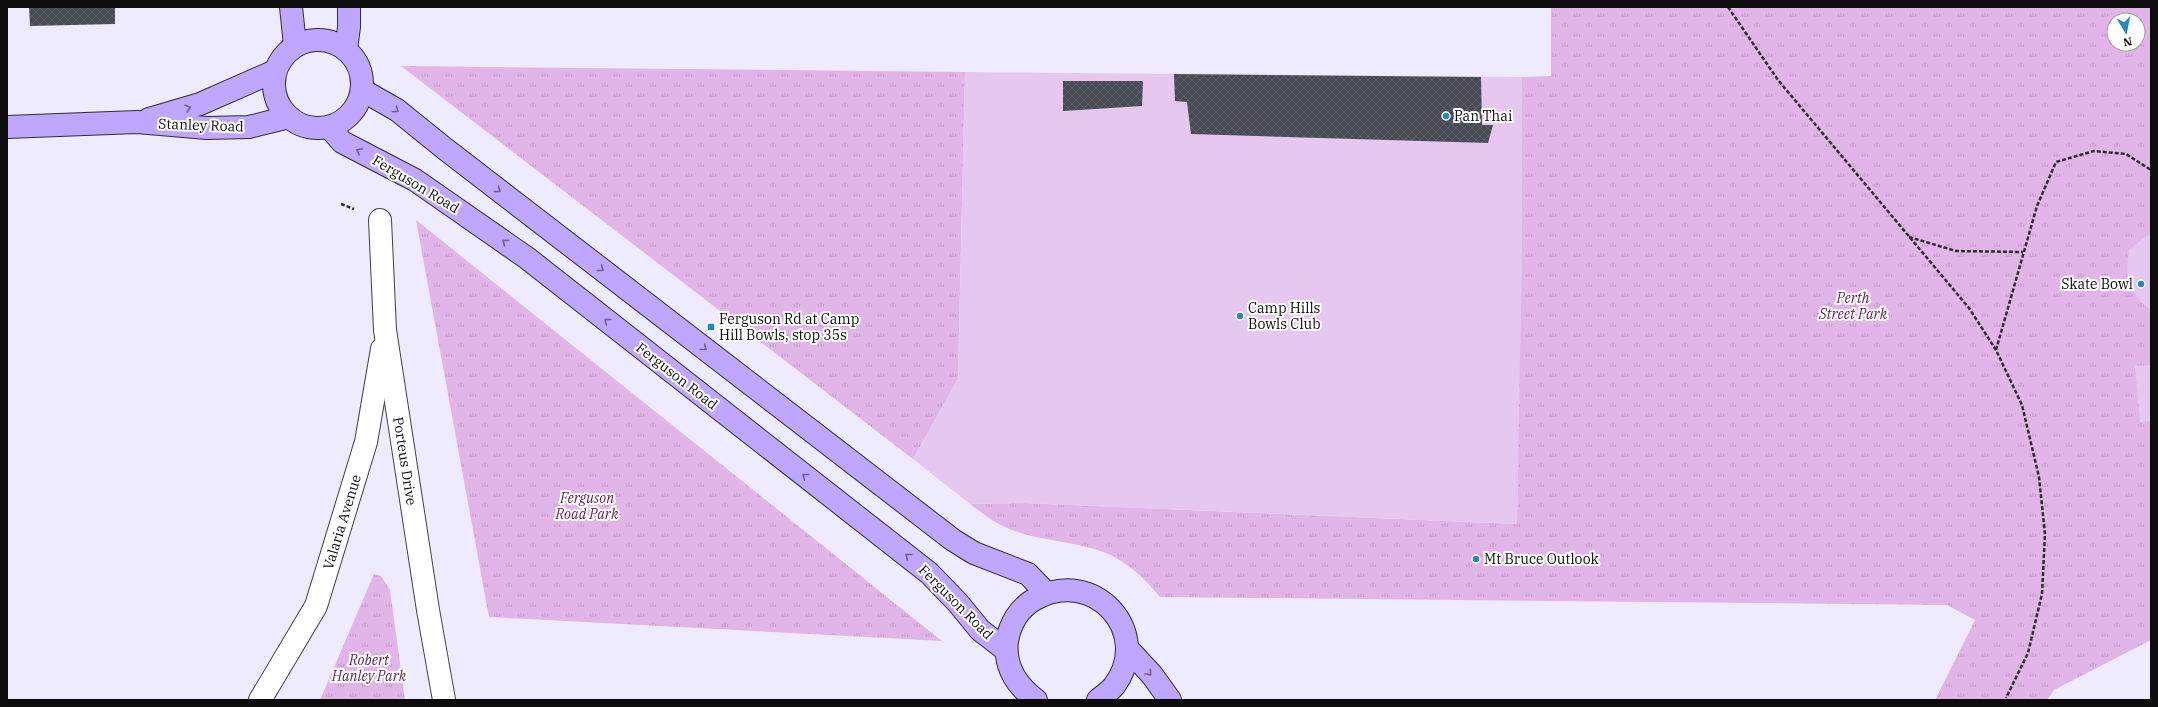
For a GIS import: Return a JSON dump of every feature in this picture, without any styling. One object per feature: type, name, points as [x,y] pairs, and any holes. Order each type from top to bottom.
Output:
[{"type":"main road","points":[[291,7],[295,45]]},
{"type":"main road","points":[[346,49],[349,27],[348,7]]},
{"type":"main road","points":[[321,39],[334,42],[346,49],[356,60],[362,74],[362,90],[359,102],[351,113],[341,122],[329,127],[314,128],[301,125],[289,117],[280,108],[275,96],[273,84],[275,71],[279,61],[295,45],[307,40],[321,39]]},
{"type":"main road","name":"Stanley Road","points":[[136,122],[200,104],[275,71]]},
{"type":"main road","points":[[362,90],[397,110],[444,148],[953,540],[974,553],[1028,574],[1046,593]]},
{"type":"main road","name":"Stanley Road","points":[[7,127],[136,122],[206,128],[249,127],[289,117]]},
{"type":"main road","name":"Ferguson Road","points":[[329,127],[342,142],[415,180],[527,258],[929,573],[958,603],[980,630],[1006,650]]},
{"type":"main road","points":[[1027,697],[1014,679],[1008,665],[1006,650],[1009,632],[1017,615],[1029,602],[1046,593],[1064,589],[1084,591],[1100,599],[1114,613],[1123,629],[1127,648],[1124,668],[1114,686],[1098,700]]},
{"type":"main road","points":[[1127,648],[1152,675],[1170,700]]},
{"type":"street","name":"Porteus Drive","points":[[380,220],[385,330],[428,610],[444,700]]},
{"type":"street","name":"Valaria Avenue","points":[[260,700],[316,606],[366,442],[385,330]]},
{"type":"path","points":[[1728,7],[1778,80],[1969,308],[1996,350],[2022,405],[2039,477],[2045,534],[2042,594],[2028,653],[2006,698]]},
{"type":"path","points":[[1996,350],[2037,206],[2056,162],[2094,151],[2126,154],[2151,170]]},
{"type":"path","points":[[1909,237],[1956,251],[2023,252]]},
{"type":"green space","name":"Perth Street Park","points":[[1551,7],[2151,7],[2151,640],[2054,690],[2047,700],[1935,700],[1975,620],[1947,605],[1160,597],[1129,566],[1106,553],[1015,531],[994,521],[970,504],[1024,503],[1517,524],[1522,77],[1551,76]]},
{"type":"green space","points":[[401,66],[965,72],[958,379],[913,459]]},
{"type":"green space","name":"Ferguson Road Park","points":[[416,220],[942,641],[489,617]]},
{"type":"green space","name":"Robert Hanley Park","points":[[374,574],[381,576],[390,590],[405,700],[320,700]]},
{"type":"shaded area","name":"Camp Hills Bowls Club","points":[[965,72],[1522,77],[1522,253],[1517,524],[1024,503],[970,504],[913,459],[958,379]]},
{"type":"shaded area","name":"Skate Bowl","points":[[2151,234],[2151,310],[2132,290],[2127,269],[2129,250],[2146,236]]},
{"type":"shaded area","points":[[2151,365],[2151,421],[2140,422],[2135,366]]},
{"type":"building","points":[[29,7],[115,7],[115,24],[30,26]]},
{"type":"building","points":[[1174,74],[1481,77],[1482,125],[1493,125],[1488,143],[1191,134],[1187,102],[1175,101]]},
{"type":"building","points":[[1063,81],[1143,81],[1142,106],[1063,111]]},
{"type":"place","name":"Pan Thai","points":[[1446,116]]},
{"type":"place","name":"Skate Bowl","points":[[2141,284]]},
{"type":"place","name":"Camp Hills Bowls Club","points":[[1240,316]]},
{"type":"place","name":"Ferguson Rd at Camp Hill Bowls, stop 35s","points":[[711,327]]},
{"type":"place","name":"Mt Bruce Outlook","points":[[1476,559]]}]
